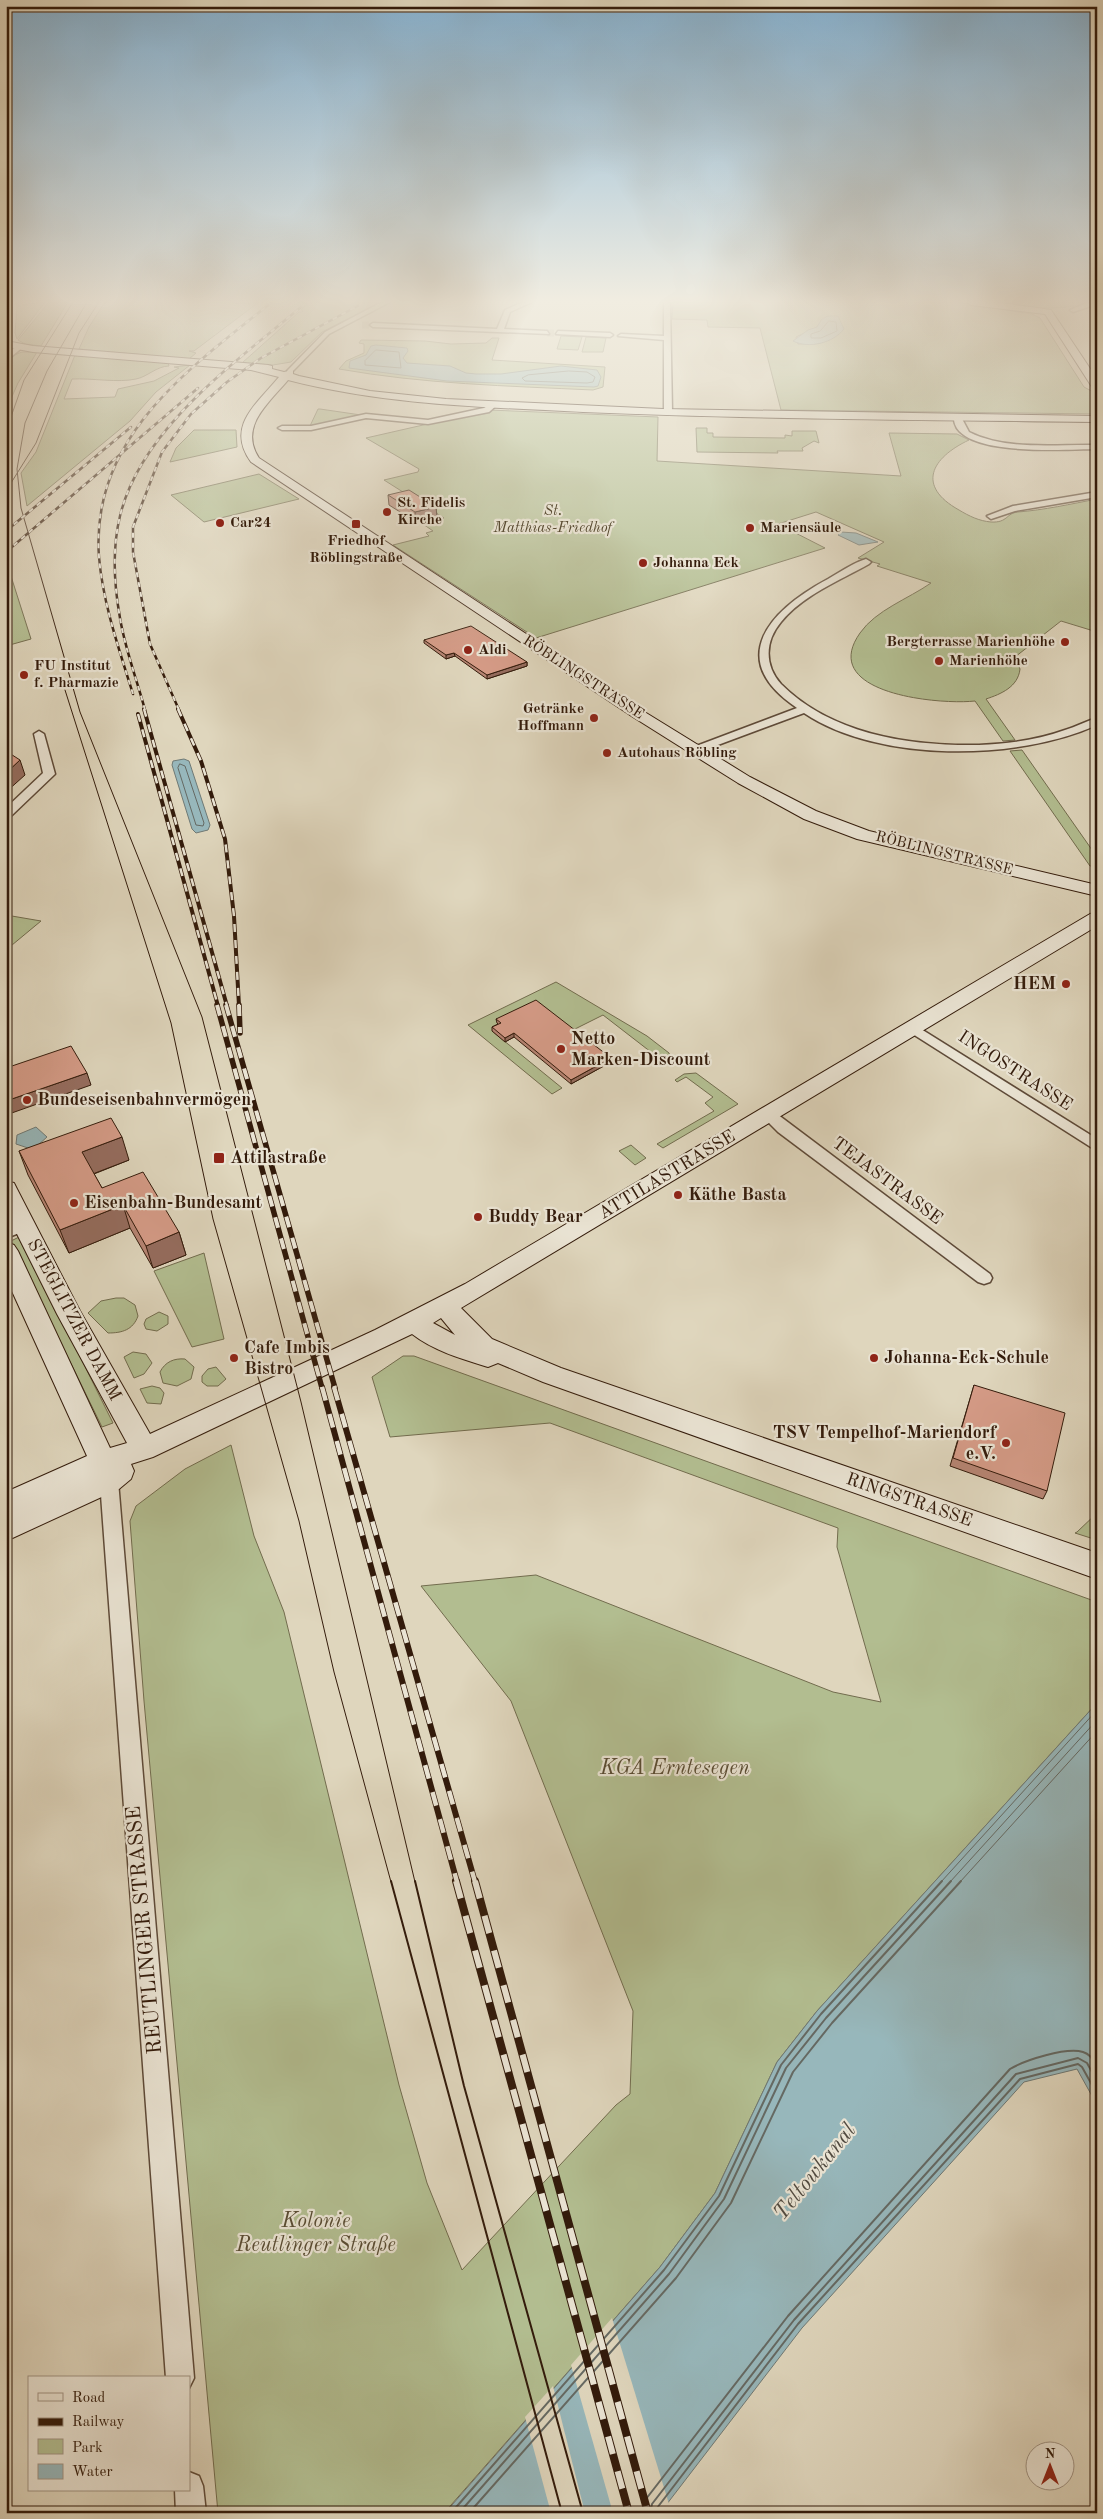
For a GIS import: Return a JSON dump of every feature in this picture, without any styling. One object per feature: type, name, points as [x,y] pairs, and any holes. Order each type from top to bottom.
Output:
[{"type":"main road","name":"RÖBLINGSTRASSE","points":[[694,750],[786,803],[846,830],[1097,891]]},
{"type":"main road","name":"ATTILASTRASSE","points":[[6,1529],[144,1449],[444,1306],[1097,918]]},
{"type":"main road","name":"STEGLITZER DAMM","points":[[6,1189],[15,1228],[69,1314],[144,1449]]},
{"type":"main road","name":"STEGLITZER DAMM","points":[[6,1251],[106,1471]]},
{"type":"main road","name":"RINGSTRASSE","points":[[444,1306],[467,1332],[483,1346],[552,1375],[1097,1566]]},
{"type":"main road","name":"RINGSTRASSE","points":[[415,1321],[425,1332],[447,1342],[481,1355],[552,1375]]},
{"type":"main road","name":"ATTILASTRASSE","points":[[6,1505],[106,1471]]},
{"type":"street","name":"RÖBLINGSTRASSE","points":[[249,420],[246,431],[247,445],[256,460],[383,547],[694,750]]},
{"type":"street","points":[[282,428],[311,428],[350,420]]},
{"type":"street","points":[[403,420],[428,422],[440,420]]},
{"type":"street","points":[[958,420],[963,431],[984,441],[1015,446],[1097,447]]},
{"type":"street","points":[[991,516],[1013,509],[1097,494]]},
{"type":"street","points":[[866,562],[793,605],[779,618],[765,640],[763,658],[765,669],[779,689],[805,709],[838,725],[871,736],[914,745],[950,748],[995,747],[1042,740],[1073,731],[1097,720]]},
{"type":"street","points":[[694,750],[805,709]]},
{"type":"street","points":[[6,815],[49,774],[39,734]]},
{"type":"street","name":"INGOSTRASSE","points":[[913,1028],[1097,1146]]},
{"type":"street","name":"TEJASTRASSE","points":[[768,1115],[789,1133],[984,1278]]},
{"type":"street","name":"REUTLINGER STRASSE","points":[[106,1471],[180,2376]]},
{"type":"street","points":[[189,2492],[191,2513]]},
{"type":"green space","points":[[49,420],[131,420],[27,506],[21,473],[36,452]]},
{"type":"green space","points":[[313,420],[340,420],[310,426]]},
{"type":"green space","name":"St. Matthias-Friedhof","points":[[447,420],[658,420],[657,461],[901,476],[889,433],[957,434],[969,440],[945,455],[934,473],[933,482],[937,491],[946,501],[970,516],[982,521],[997,522],[1004,520],[1014,513],[1097,499],[1097,632],[1061,621],[1015,657],[1020,669],[1016,681],[1003,692],[986,699],[1015,740],[1003,741],[975,701],[936,701],[888,691],[868,682],[855,670],[851,654],[860,633],[883,611],[931,583],[858,558],[884,542],[816,512],[778,524],[825,548],[536,638],[393,545],[429,536],[426,533],[433,531],[423,524],[444,518],[384,480],[418,472],[419,469],[366,438]]},
{"type":"green space","points":[[696,428],[707,428],[707,433],[713,433],[713,437],[785,438],[785,435],[792,436],[792,431],[816,431],[819,443],[814,441],[802,448],[803,451],[777,451],[778,453],[697,452]]},
{"type":"green space","points":[[194,430],[236,430],[237,447],[170,462],[176,448]]},
{"type":"green space","points":[[259,474],[299,499],[204,522],[171,495]]},
{"type":"green space","points":[[10,573],[31,639],[6,646],[6,575]]},
{"type":"green space","points":[[1022,750],[1097,857],[1097,866],[1090,866],[1010,751]]},
{"type":"green space","points":[[6,915],[41,921],[6,950]]},
{"type":"green space","points":[[556,982],[647,1036],[669,1053],[672,1064],[669,1066],[603,1015],[571,1031],[501,1027],[492,1031],[562,1088],[552,1094],[468,1025]]},
{"type":"green space","points":[[696,1073],[738,1104],[663,1148],[657,1144],[714,1111],[705,1103],[713,1097],[686,1077],[677,1082],[675,1080],[684,1074]]},
{"type":"green space","points":[[631,1145],[646,1158],[635,1165],[619,1151]]},
{"type":"green space","points":[[19,1237],[113,1423],[102,1427],[11,1241]]},
{"type":"green space","points":[[204,1253],[224,1339],[192,1347],[154,1271]]},
{"type":"green space","points":[[124,1298],[135,1305],[138,1316],[130,1328],[108,1333],[88,1313],[101,1301]]},
{"type":"green space","points":[[159,1312],[168,1316],[168,1324],[157,1331],[146,1329],[144,1324],[146,1319]]},
{"type":"green space","points":[[133,1352],[146,1354],[152,1363],[144,1374],[134,1378],[124,1357]]},
{"type":"green space","points":[[403,1356],[414,1356],[1097,1602],[1097,1703],[817,2011],[777,2062],[715,2193],[660,2267],[444,2513],[218,2513],[144,1701],[130,1521],[136,1506],[185,1469],[231,1445],[254,1536],[284,1612],[399,2085],[427,2183],[462,2270],[616,2105],[630,2094],[633,2011],[511,1701],[421,1586],[536,1575],[833,1692],[881,1702],[837,1547],[838,1528],[550,1423],[390,1437],[372,1377]]},
{"type":"green space","points":[[177,1359],[185,1359],[194,1367],[191,1379],[177,1386],[163,1383],[160,1372],[164,1366]]},
{"type":"green space","points":[[216,1367],[226,1379],[218,1386],[207,1386],[202,1382],[202,1376],[208,1369]]},
{"type":"green space","points":[[152,1386],[160,1388],[164,1393],[161,1404],[147,1403],[140,1389]]},
{"type":"green space","points":[[1097,1513],[1097,1540],[1075,1533],[1077,1532]]},
{"type":"water","points":[[841,532],[856,533],[878,542],[859,545],[838,535]]},
{"type":"water","points":[[184,759],[189,761],[210,825],[208,830],[196,833],[192,829],[172,765],[173,761]]},
{"type":"water","points":[[36,1127],[47,1137],[37,1146],[28,1148],[16,1144],[17,1135]]},
{"type":"water","name":"Teltowkanal","points":[[1097,1703],[1097,2105],[1077,2069],[1024,2082],[802,2328],[660,2513],[445,2513],[660,2267],[715,2193],[777,2062],[817,2011]]},
{"type":"pier","points":[[612,2318],[669,2504],[663,2513],[613,2513],[571,2365]]},
{"type":"pier","points":[[553,2386],[585,2513],[551,2513],[525,2417]]},
{"type":"building","points":[[409,490],[436,507],[415,512],[388,495]]},
{"type":"building","name":"Aldi","points":[[471,626],[527,662],[487,675],[454,653],[446,655],[424,640]]},
{"type":"building","points":[[6,751],[20,760],[6,773]]},
{"type":"building","name":"Netto Marken-Discount","points":[[536,1000],[611,1058],[571,1080],[514,1033],[505,1038],[492,1027],[501,1023],[496,1019]]},
{"type":"building","points":[[71,1046],[87,1073],[6,1101],[6,1068]]},
{"type":"building","points":[[111,1118],[122,1137],[82,1152],[102,1188],[143,1172],[179,1232],[146,1246],[123,1205],[60,1230],[19,1151]]},
{"type":"building","name":"TSV Tempelhof-Mariendorf e.V.","points":[[974,1385],[1065,1413],[1047,1491],[953,1458]]},
{"type":"tram line","points":[[6,431],[10,420]]},
{"type":"tram line","points":[[17,473],[26,420]]},
{"type":"tram line","points":[[17,473],[36,443],[45,420]]},
{"type":"tram line","points":[[6,491],[17,473]]},
{"type":"tram line","points":[[17,473],[21,508],[80,712],[202,1017],[301,1402],[415,1882]]},
{"type":"tram line","points":[[65,690],[171,1023],[213,1219],[299,1521],[334,1672],[391,1882]]},
{"type":"tram line","points":[[391,1881],[562,2513]]},
{"type":"tram line","points":[[415,1881],[464,2086],[583,2513]]},
{"type":"railway","points":[[122,453],[128,441],[144,420]]},
{"type":"railway","points":[[122,453],[161,420]]},
{"type":"railway","points":[[145,710],[122,630],[118,605],[115,580],[117,529],[131,484],[149,453],[175,420]]},
{"type":"railway","points":[[179,710],[150,644],[133,552],[133,527],[162,452],[187,420]]},
{"type":"railway","points":[[6,531],[131,427]]},
{"type":"railway","points":[[6,552],[122,453]]},
{"type":"railway","points":[[122,453],[111,476],[100,514],[99,557],[108,609],[133,694]]},
{"type":"railway","points":[[144,709],[227,1006]]},
{"type":"railway","points":[[178,709],[201,761],[225,839],[234,916],[239,1006]]},
{"type":"railway","points":[[138,714],[218,1006]]},
{"type":"railway","points":[[217,1005],[322,1388]]},
{"type":"railway","points":[[226,1005],[335,1388]]},
{"type":"railway","points":[[239,1005],[240,1033]]},
{"type":"railway","points":[[322,1387],[457,1882]]},
{"type":"railway","points":[[334,1387],[475,1882]]},
{"type":"railway","points":[[456,1881],[629,2513]]},
{"type":"railway","points":[[475,1881],[648,2513]]},
{"type":"place","name":"St. Fidelis Kirche","points":[[387,512]]},
{"type":"place","name":"Car24","points":[[220,523]]},
{"type":"place","name":"Friedhof Röblingstraße","points":[[356,524]]},
{"type":"place","name":"Mariensäule","points":[[750,528]]},
{"type":"place","name":"Johanna Eck","points":[[643,563]]},
{"type":"place","name":"Bergterrasse Marienhöhe","points":[[1065,642]]},
{"type":"place","name":"Aldi","points":[[468,650]]},
{"type":"place","name":"Marienhöhe","points":[[939,661]]},
{"type":"place","name":"FU Institut f. Pharmazie","points":[[24,675]]},
{"type":"place","name":"Getränke Hoffmann","points":[[594,718]]},
{"type":"place","name":"Autohaus Röbling","points":[[607,753]]},
{"type":"place","name":"HEM","points":[[1066,984]]},
{"type":"place","name":"Netto Marken-Discount","points":[[561,1049]]},
{"type":"place","name":"Bundeseisenbahnvermögen","points":[[27,1100]]},
{"type":"place","name":"Attilastraße","points":[[219,1158]]},
{"type":"place","name":"Käthe Basta","points":[[678,1195]]},
{"type":"place","name":"Eisenbahn-Bundesamt","points":[[74,1203]]},
{"type":"place","name":"Buddy Bear","points":[[478,1217]]},
{"type":"place","name":"Cafe Imbis Bistro","points":[[234,1358]]},
{"type":"place","name":"Johanna-Eck-Schule","points":[[874,1358]]},
{"type":"place","name":"TSV Tempelhof-Mariendorf e.V.","points":[[1006,1443]]},
{"type":"park label","name":"KGA Erntesegen","points":[[675,1768]]},
{"type":"park label","name":"Kolonie Reutlinger Straße","points":[[316,2233]]}]
